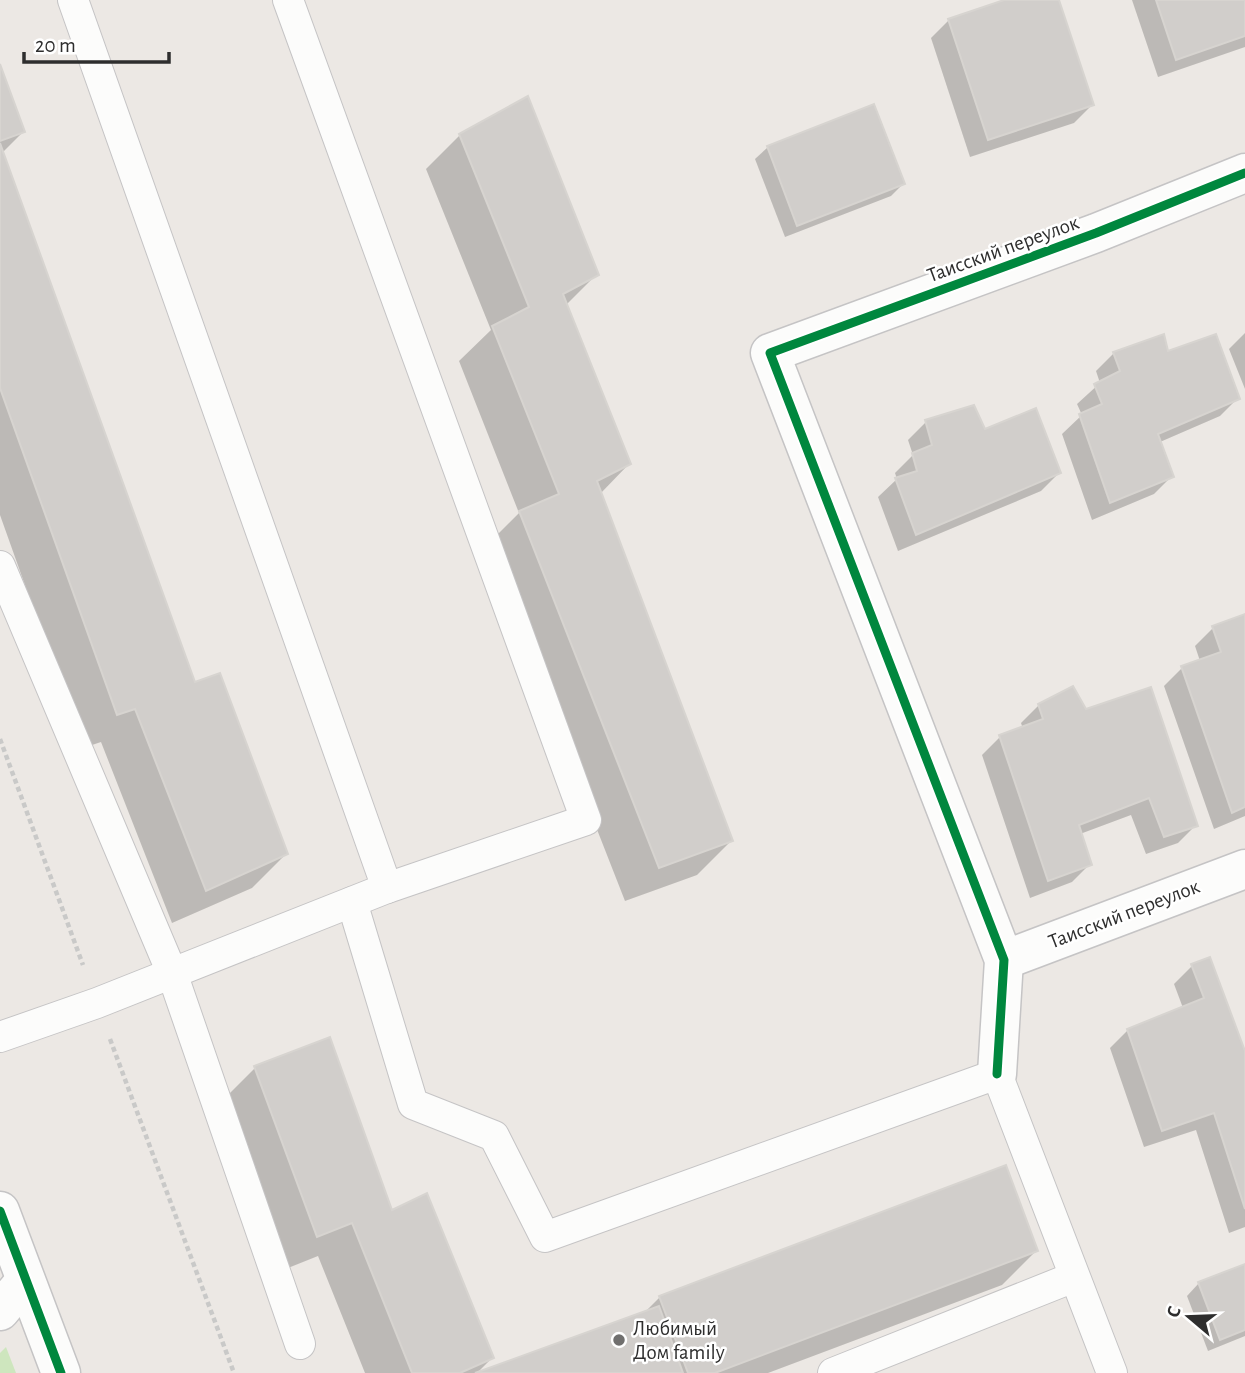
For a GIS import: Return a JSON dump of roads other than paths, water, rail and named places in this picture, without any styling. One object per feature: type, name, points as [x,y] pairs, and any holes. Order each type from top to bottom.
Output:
[{"type":"street","name":"Таисский переулок","points":[[1245,173],[1096,233],[770,353],[1004,960],[1245,869]]},
{"type":"street","points":[[997,1074],[1004,960]]},
{"type":"street","points":[[0,1211],[10,1287],[42,1373]]},
{"type":"street","points":[[10,1287],[61,1373]]},
{"type":"lane","points":[[73,0],[387,888]]},
{"type":"lane","points":[[0,1037],[97,1003],[387,888],[586,820],[288,0]]},
{"type":"lane","points":[[0,566],[172,973],[300,1344]]},
{"type":"lane","points":[[352,902],[413,1104],[494,1136],[545,1237],[997,1074],[1112,1373]]},
{"type":"lane","points":[[833,1373],[1074,1277]]},
{"type":"place","name":"Любимый Дом family","points":[[619,1340]]}]
